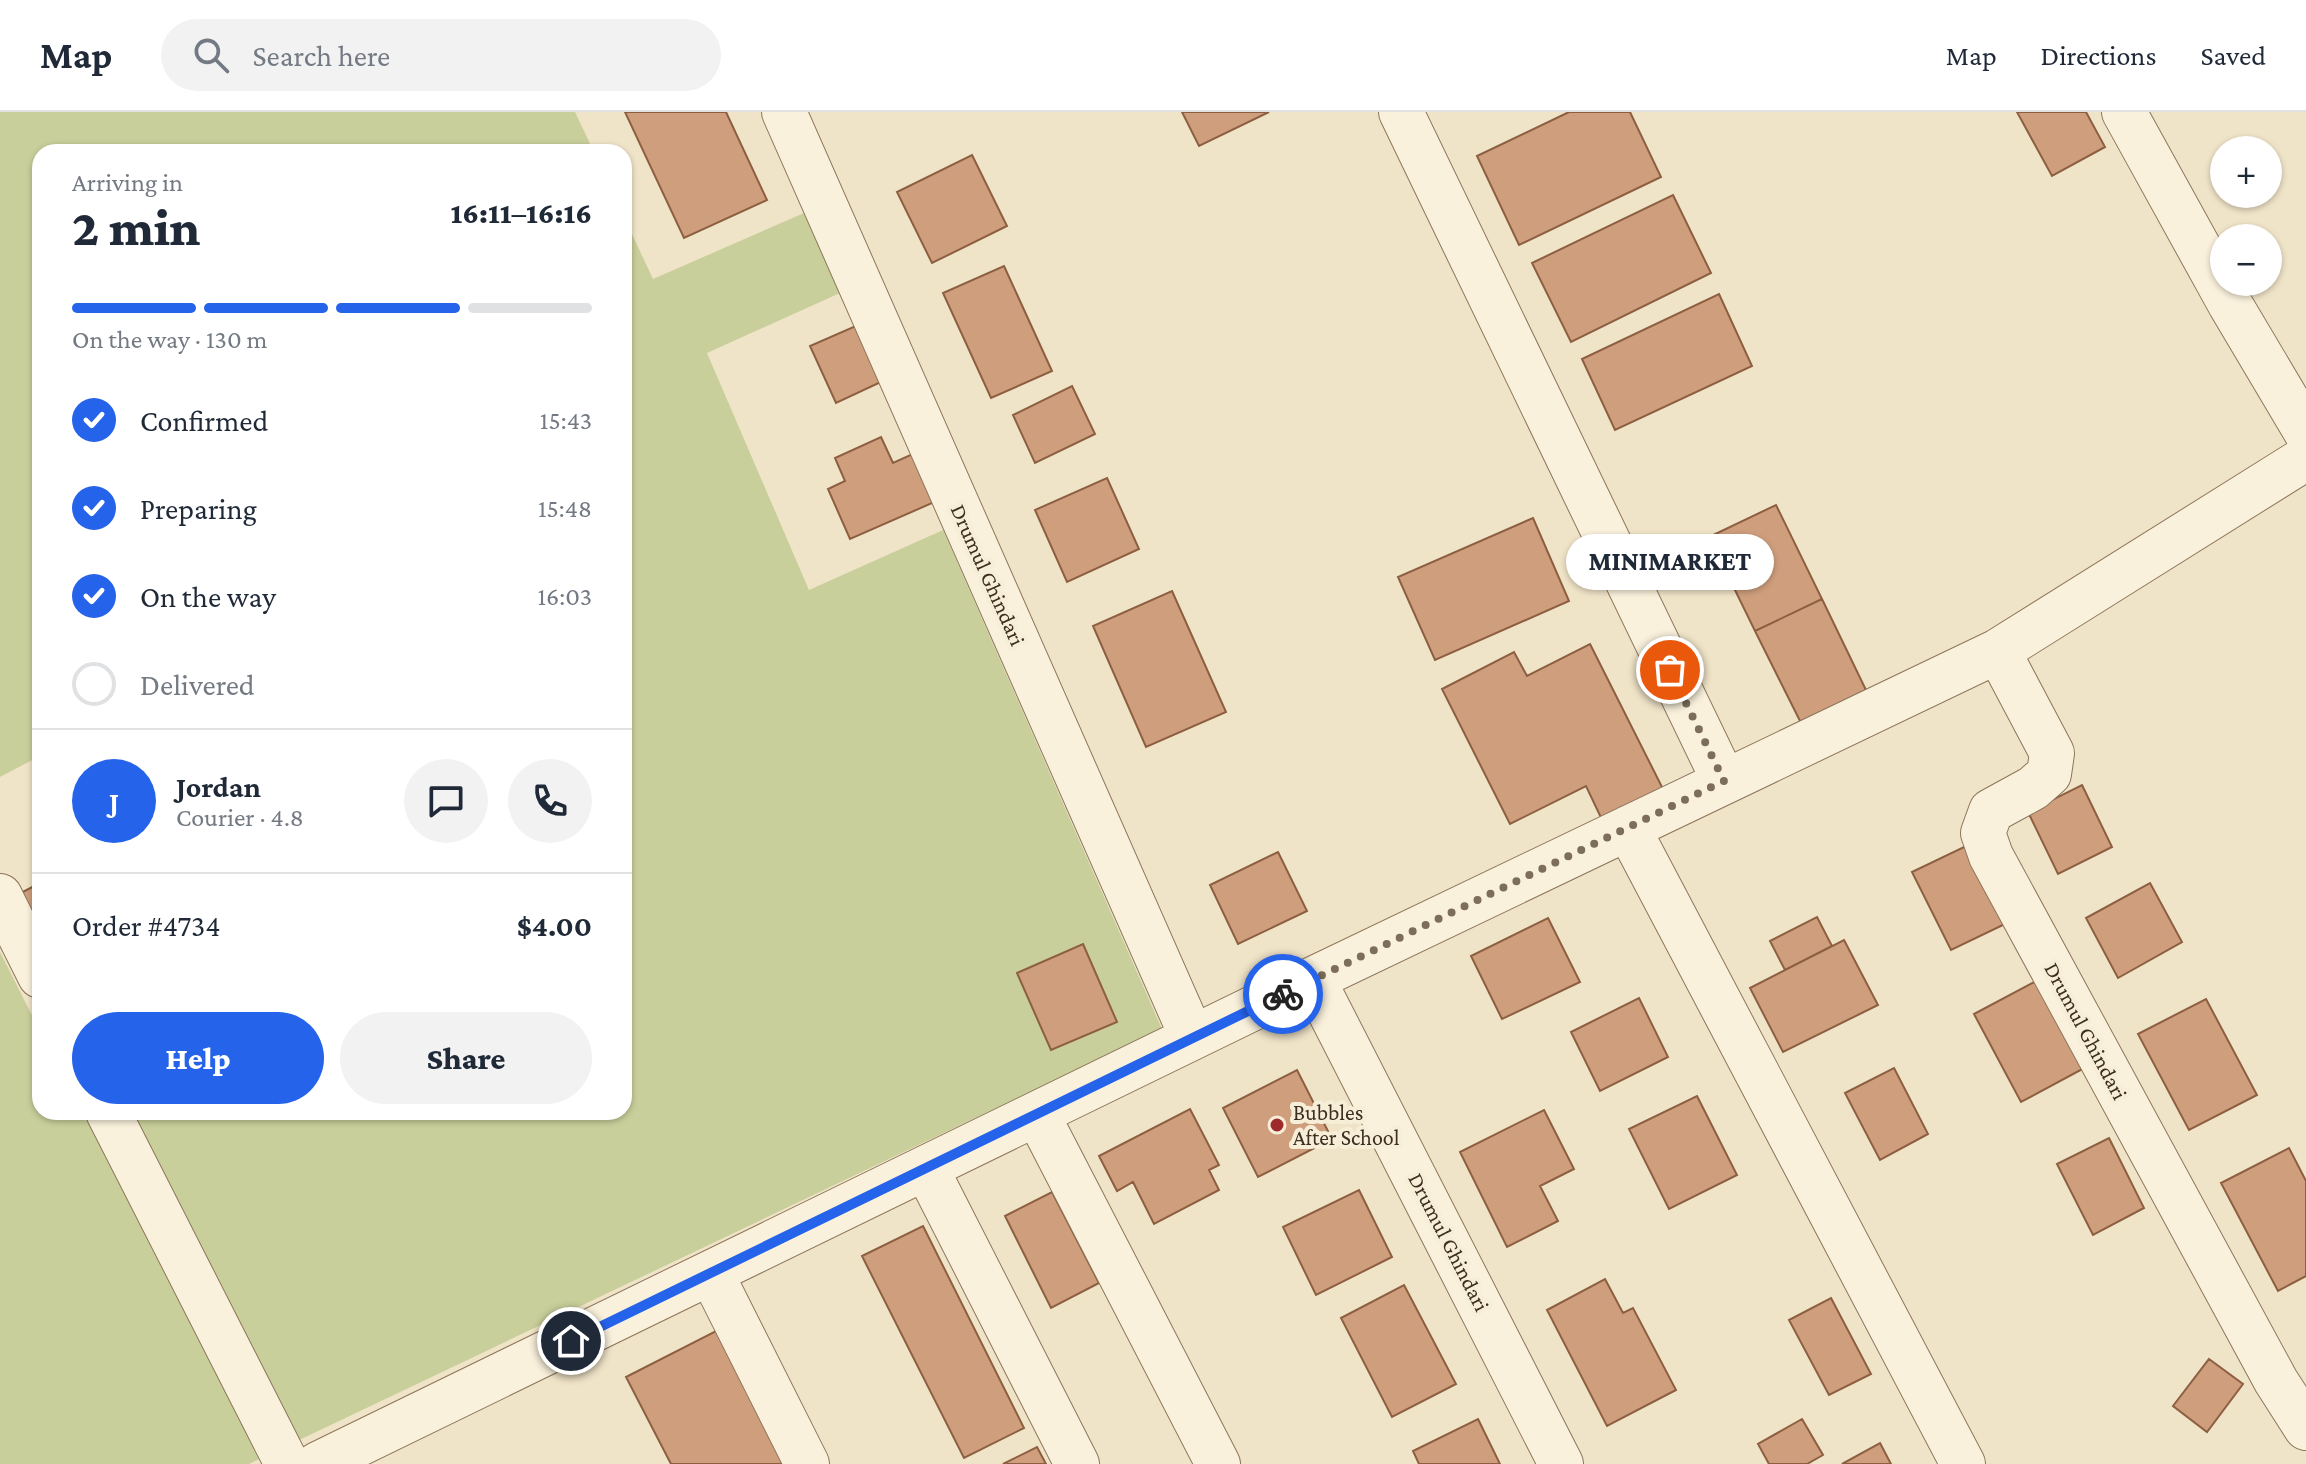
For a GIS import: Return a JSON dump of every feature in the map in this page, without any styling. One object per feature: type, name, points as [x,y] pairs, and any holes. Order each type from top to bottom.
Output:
[{"type":"street","name":"Drumul Ghindari","points":[[784,112],[1192,1037]]},
{"type":"street","points":[[1401,112],[1724,781]]},
{"type":"street","points":[[2124,112],[2230,304],[2306,432]]},
{"type":"street","points":[[318,1464],[1192,1037],[1998,651],[2306,458]]},
{"type":"street","name":"Drumul Ghindari","points":[[1998,651],[2052,753],[2049,774],[2033,788],[1991,811],[1983,833],[1991,856],[2276,1381],[2306,1428]]},
{"type":"street","points":[[1628,828],[1963,1464]]},
{"type":"street","points":[[0,896],[32,960]]},
{"type":"street","name":"Drumul Ghindari","points":[[1313,979],[1561,1464]]},
{"type":"street","points":[[1037,1114],[1218,1464]]},
{"type":"street","points":[[112,1120],[287,1464]]},
{"type":"street","points":[[926,1168],[1077,1464]]},
{"type":"street","points":[[711,1273],[807,1464]]},
{"type":"green space","points":[[0,112],[575,112],[590,144],[32,144],[32,760],[0,777]]},
{"type":"green space","points":[[804,213],[840,293],[707,353],[809,590],[943,530],[1162,1029],[249,1464],[0,1464],[0,952],[32,1015],[32,1120],[632,1120],[632,234],[653,279]]},
{"type":"building","points":[[625,112],[726,112],[767,200],[684,238]]},
{"type":"building","points":[[1182,112],[1269,112],[1199,146]]},
{"type":"building","points":[[1569,112],[1630,112],[1661,177],[1519,245],[1477,156]]},
{"type":"building","points":[[2017,112],[2086,112],[2105,147],[2052,176]]},
{"type":"building","points":[[972,155],[1007,226],[932,263],[897,192]]},
{"type":"building","points":[[1673,195],[1711,273],[1571,342],[1532,263]]},
{"type":"building","points":[[1004,266],[1052,371],[991,398],[943,293]]},
{"type":"building","points":[[1719,294],[1752,366],[1615,430],[1582,359]]},
{"type":"building","points":[[858,325],[883,381],[836,403],[810,346]]},
{"type":"building","points":[[1072,386],[1095,434],[1035,463],[1013,415]]},
{"type":"building","points":[[881,437],[893,463],[926,448],[948,496],[850,539],[828,489],[845,481],[835,458]]},
{"type":"building","points":[[1107,478],[1139,549],[1067,582],[1035,510]]},
{"type":"building","points":[[1776,505],[1822,599],[1755,631],[1709,537]]},
{"type":"building","points":[[1533,518],[1569,601],[1435,660],[1398,577]]},
{"type":"building","points":[[1172,591],[1226,712],[1146,747],[1093,626]]},
{"type":"building","points":[[1822,599],[1866,690],[1801,723],[1755,631]]},
{"type":"building","points":[[1590,644],[1665,793],[1604,824],[1586,786],[1510,824],[1442,689],[1514,652],[1527,676]]},
{"type":"building","points":[[2082,785],[2112,847],[2058,874],[2028,812]]},
{"type":"building","points":[[1966,846],[2005,924],[1951,950],[1912,872]]},
{"type":"building","points":[[1278,852],[1307,911],[1238,944],[1210,885]]},
{"type":"building","points":[[2150,883],[2182,942],[2118,978],[2086,918]]},
{"type":"building","points":[[32,887],[32,924],[17,895]]},
{"type":"building","points":[[1817,917],[1832,946],[1785,970],[1770,941]]},
{"type":"building","points":[[1548,918],[1580,982],[1502,1019],[1471,956]]},
{"type":"building","points":[[1844,940],[1878,1005],[1783,1052],[1750,988]]},
{"type":"building","points":[[1083,944],[1117,1022],[1051,1050],[1017,973]]},
{"type":"building","points":[[2042,978],[2088,1066],[2021,1102],[1974,1014]]},
{"type":"building","points":[[1639,998],[1668,1057],[1600,1091],[1571,1032]]},
{"type":"building","points":[[2206,999],[2257,1095],[2189,1130],[2138,1034]]},
{"type":"building","points":[[1894,1068],[1928,1134],[1880,1160],[1845,1093]]},
{"type":"building","points":[[1297,1070],[1332,1139],[1258,1177],[1223,1108]]},
{"type":"building","points":[[1697,1096],[1737,1175],[1669,1209],[1629,1129]]},
{"type":"building","points":[[1190,1109],[1219,1165],[1209,1170],[1219,1190],[1154,1224],[1133,1182],[1117,1191],[1099,1156]]},
{"type":"building","points":[[1544,1110],[1574,1169],[1540,1186],[1558,1221],[1507,1247],[1460,1152]]},
{"type":"building","points":[[2109,1138],[2144,1208],[2093,1235],[2057,1164]]},
{"type":"building","points":[[2289,1148],[2306,1181],[2306,1276],[2278,1291],[2221,1183]]},
{"type":"building","points":[[1359,1190],[1392,1257],[1316,1295],[1283,1227]]},
{"type":"building","points":[[1052,1192],[1099,1283],[1051,1308],[1005,1216]]},
{"type":"building","points":[[923,1226],[1024,1428],[964,1458],[862,1256]]},
{"type":"building","points":[[1605,1279],[1623,1313],[1633,1308],[1676,1390],[1607,1426],[1547,1310]]},
{"type":"building","points":[[1404,1285],[1456,1384],[1392,1417],[1341,1318]]},
{"type":"building","points":[[1831,1298],[1871,1374],[1829,1395],[1789,1320]]},
{"type":"building","points":[[718,1330],[787,1464],[671,1464],[626,1377]]},
{"type":"building","points":[[2209,1359],[2243,1384],[2207,1432],[2173,1406]]},
{"type":"building","points":[[1478,1419],[1500,1464],[1419,1464],[1413,1451]]},
{"type":"building","points":[[1802,1419],[1823,1455],[1807,1464],[1769,1464],[1758,1444]]},
{"type":"building","points":[[1880,1443],[1891,1464],[1842,1464]]},
{"type":"building","points":[[1037,1447],[1046,1464],[1003,1464]]},
{"type":"way so far","points":[[1283,994],[1724,781],[1670,670]]},
{"type":"place","name":"MINIMARKET","points":[[1670,670]]},
{"type":"place","name":"Bubbles After School","points":[[1277,1125]]},
{"type":"route","points":[[571,1341],[1283,994]]}]
